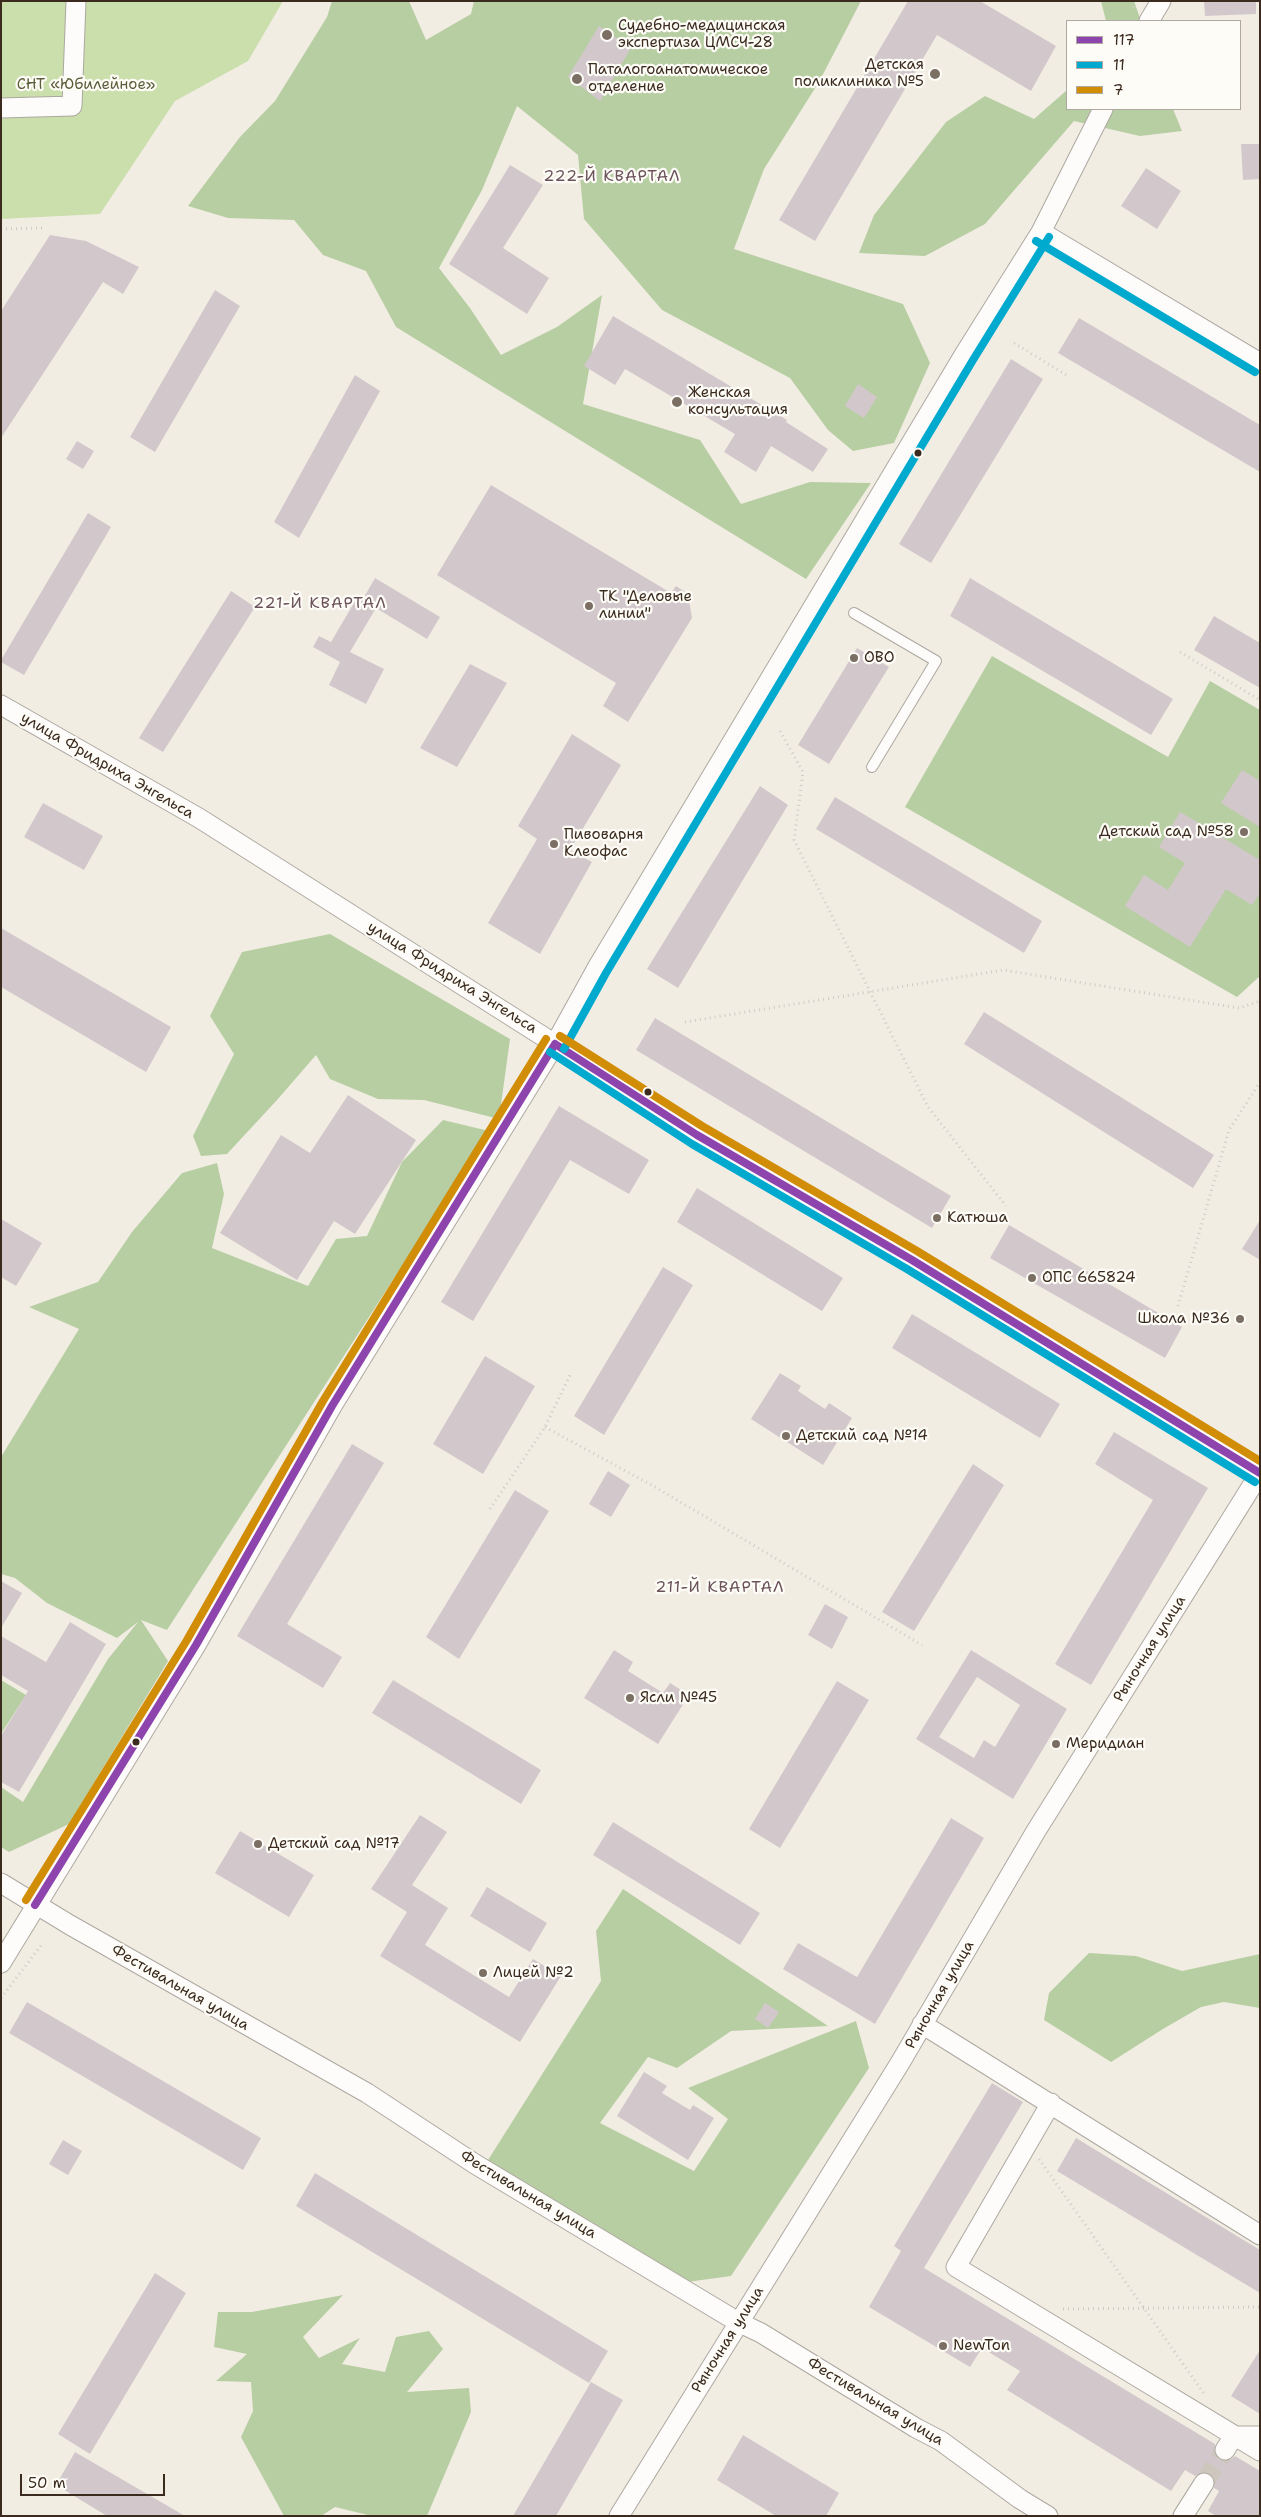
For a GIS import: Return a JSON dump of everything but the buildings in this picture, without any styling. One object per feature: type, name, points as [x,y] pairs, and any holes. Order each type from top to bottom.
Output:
[{"type":"street","points":[[1,108],[72,106],[76,1]]},
{"type":"street","points":[[1150,20],[1162,1]]},
{"type":"street","points":[[1,1963],[35,1904],[196,1645],[332,1406],[555,1044],[607,951],[964,355],[1041,232],[1103,110]]},
{"type":"street","points":[[1041,232],[1260,363]]},
{"type":"street","name":"улица Фридриха Энгельса","points":[[1,705],[199,818],[696,1135],[912,1260],[1260,1473]]},
{"type":"street","name":"Рыночная улица","points":[[619,2516],[738,2322],[770,2274],[922,2024],[1036,1831],[1260,1473]]},
{"type":"street","name":"Фестивальная улица","points":[[1,1883],[367,2093],[475,2164],[738,2322],[761,2333],[916,2428],[941,2441],[1020,2499],[1048,2516]]},
{"type":"street","points":[[922,2024],[1050,2102],[1260,2235]]},
{"type":"street","points":[[1050,2102],[956,2267],[1230,2443],[1260,2451]]},
{"type":"street","points":[[1230,2443],[1260,2436]]},
{"type":"street","points":[[1183,2516],[1204,2483]]},
{"type":"lane","points":[[854,613],[936,661],[872,767]]},
{"type":"path","points":[[1,229],[42,228]]},
{"type":"path","points":[[1014,343],[1068,376]]},
{"type":"path","points":[[1180,652],[1260,700]]},
{"type":"path","points":[[780,731],[803,772],[794,840],[928,1107],[1006,1206]]},
{"type":"path","points":[[685,1022],[1002,970],[1239,1008],[1260,1001]]},
{"type":"path","points":[[1178,1306],[1230,1130],[1260,1082]]},
{"type":"path","points":[[490,1509],[545,1427],[571,1373]]},
{"type":"path","points":[[545,1427],[655,1487],[922,1645]]},
{"type":"path","points":[[1,1998],[44,1943]]},
{"type":"path","points":[[1027,2142],[1206,2396]]},
{"type":"path","points":[[1025,2310],[1260,2307]]},
{"type":"green space","name":"СНТ «Юбилейное»","points":[[1,1],[283,1],[248,61],[175,101],[100,214],[1,219]]},
{"type":"green space","points":[[332,1],[409,1],[426,40],[471,14],[474,1],[861,1],[819,82],[764,169],[734,249],[903,304],[930,363],[894,443],[853,451],[828,430],[790,378],[662,310],[584,219],[578,155],[517,106],[482,190],[439,268],[470,308],[501,355],[557,327],[602,295],[583,404],[700,440],[741,504],[810,482],[871,483],[806,579],[396,327],[366,271],[323,255],[294,220],[228,218],[188,206],[240,137],[275,101],[327,17]]},
{"type":"green space","points":[[1101,1],[1134,1],[1141,20],[1106,20]]},
{"type":"green space","points":[[1066,91],[1066,110],[1173,110],[1182,131],[1140,136],[1074,121],[985,224],[925,256],[859,253],[874,215],[946,122],[985,96],[1034,119]]},
{"type":"green space","points":[[992,656],[1168,757],[1210,681],[1260,710],[1260,976],[1237,997],[905,807]]},
{"type":"green space","points":[[330,934],[510,1039],[499,1119],[424,1100],[378,1099],[330,1079],[316,1055],[227,1154],[201,1156],[193,1136],[234,1054],[210,1016],[242,952]]},
{"type":"green space","points":[[443,1120],[489,1131],[167,1630],[141,1620],[168,1661],[69,1824],[9,1852],[1,1847],[1,1787],[23,1802],[108,1659],[138,1622],[117,1638],[47,1603],[15,1578],[1,1574],[1,1457],[79,1329],[29,1307],[98,1282],[132,1232],[182,1173],[217,1163],[224,1194],[212,1248],[308,1286],[336,1239],[367,1236],[402,1162]]},
{"type":"green space","points":[[1,1680],[26,1695],[1,1734]]},
{"type":"green space","points":[[623,1889],[828,2026],[731,2031],[677,2068],[648,2057],[600,2123],[694,2171],[728,2119],[688,2088],[856,2021],[869,2068],[731,2276],[687,2282],[483,2168],[601,1981],[596,1931]]},
{"type":"green space","points":[[1089,1953],[1136,1956],[1182,1971],[1260,1954],[1260,2008],[1224,2002],[1201,2007],[1111,2062],[1044,2020],[1049,1993]]},
{"type":"green space","points":[[343,2295],[303,2337],[319,2358],[360,2338],[342,2364],[385,2372],[396,2337],[429,2331],[443,2349],[407,2392],[469,2388],[471,2412],[427,2516],[372,2516],[335,2507],[321,2516],[284,2516],[241,2437],[253,2411],[251,2382],[216,2381],[247,2354],[214,2347],[218,2312],[252,2312]]},
{"type":"tunnel","points":[[1204,2483],[1225,2450]]},
{"type":"transit line","name":"11","points":[[564,1049],[606,973],[973,360],[1049,237]]},
{"type":"transit line","name":"11","points":[[1036,241],[1255,372]]},
{"type":"transit line","name":"7","points":[[560,1036],[702,1126],[917,1251],[1260,1461]]},
{"type":"transit line","name":"7","points":[[26,1900],[187,1640],[323,1401],[546,1039]]},
{"type":"transit line","name":"117","points":[[555,1044],[697,1135],[912,1260],[1260,1473]]},
{"type":"transit line","name":"117","points":[[35,1905],[196,1645],[332,1406],[555,1044]]},
{"type":"transit line","name":"11","points":[[550,1052],[692,1144],[907,1269],[1255,1482]]},
{"type":"place","name":"Судебно-медицинская экспертиза ЦМСЧ-28","points":[[607,35]]},
{"type":"place","name":"Детская поликлиника №5","points":[[935,74]]},
{"type":"place","name":"Паталогоанатомическое отделение","points":[[577,79]]},
{"type":"place","name":"Женская консультация","points":[[677,402]]},
{"type":"place","name":"ТК \"Деловые линии\"","points":[[589,606]]},
{"type":"place","name":"ОВО","points":[[854,658]]},
{"type":"place","name":"Детский сад №58","points":[[1244,832]]},
{"type":"place","name":"Пивоварня Клеофас","points":[[554,844]]},
{"type":"place","name":"Катюша","points":[[937,1218]]},
{"type":"place","name":"ОПС 665824","points":[[1032,1278]]},
{"type":"place","name":"Школа №36","points":[[1240,1319]]},
{"type":"place","name":"Детский сад №14","points":[[786,1436]]},
{"type":"place","name":"Ясли №45","points":[[630,1698]]},
{"type":"place","name":"Меридиан","points":[[1056,1744]]},
{"type":"place","name":"Детский сад №17","points":[[258,1844]]},
{"type":"place","name":"Лицей №2","points":[[483,1973]]},
{"type":"place","name":"NewTon","points":[[943,2346]]},
{"type":"district","name":"222-Й КВАРТАЛ","points":[[612,177]]},
{"type":"district","name":"221-Й КВАРТАЛ","points":[[320,604]]},
{"type":"district","name":"211-Й КВАРТАЛ","points":[[720,1588]]}]
